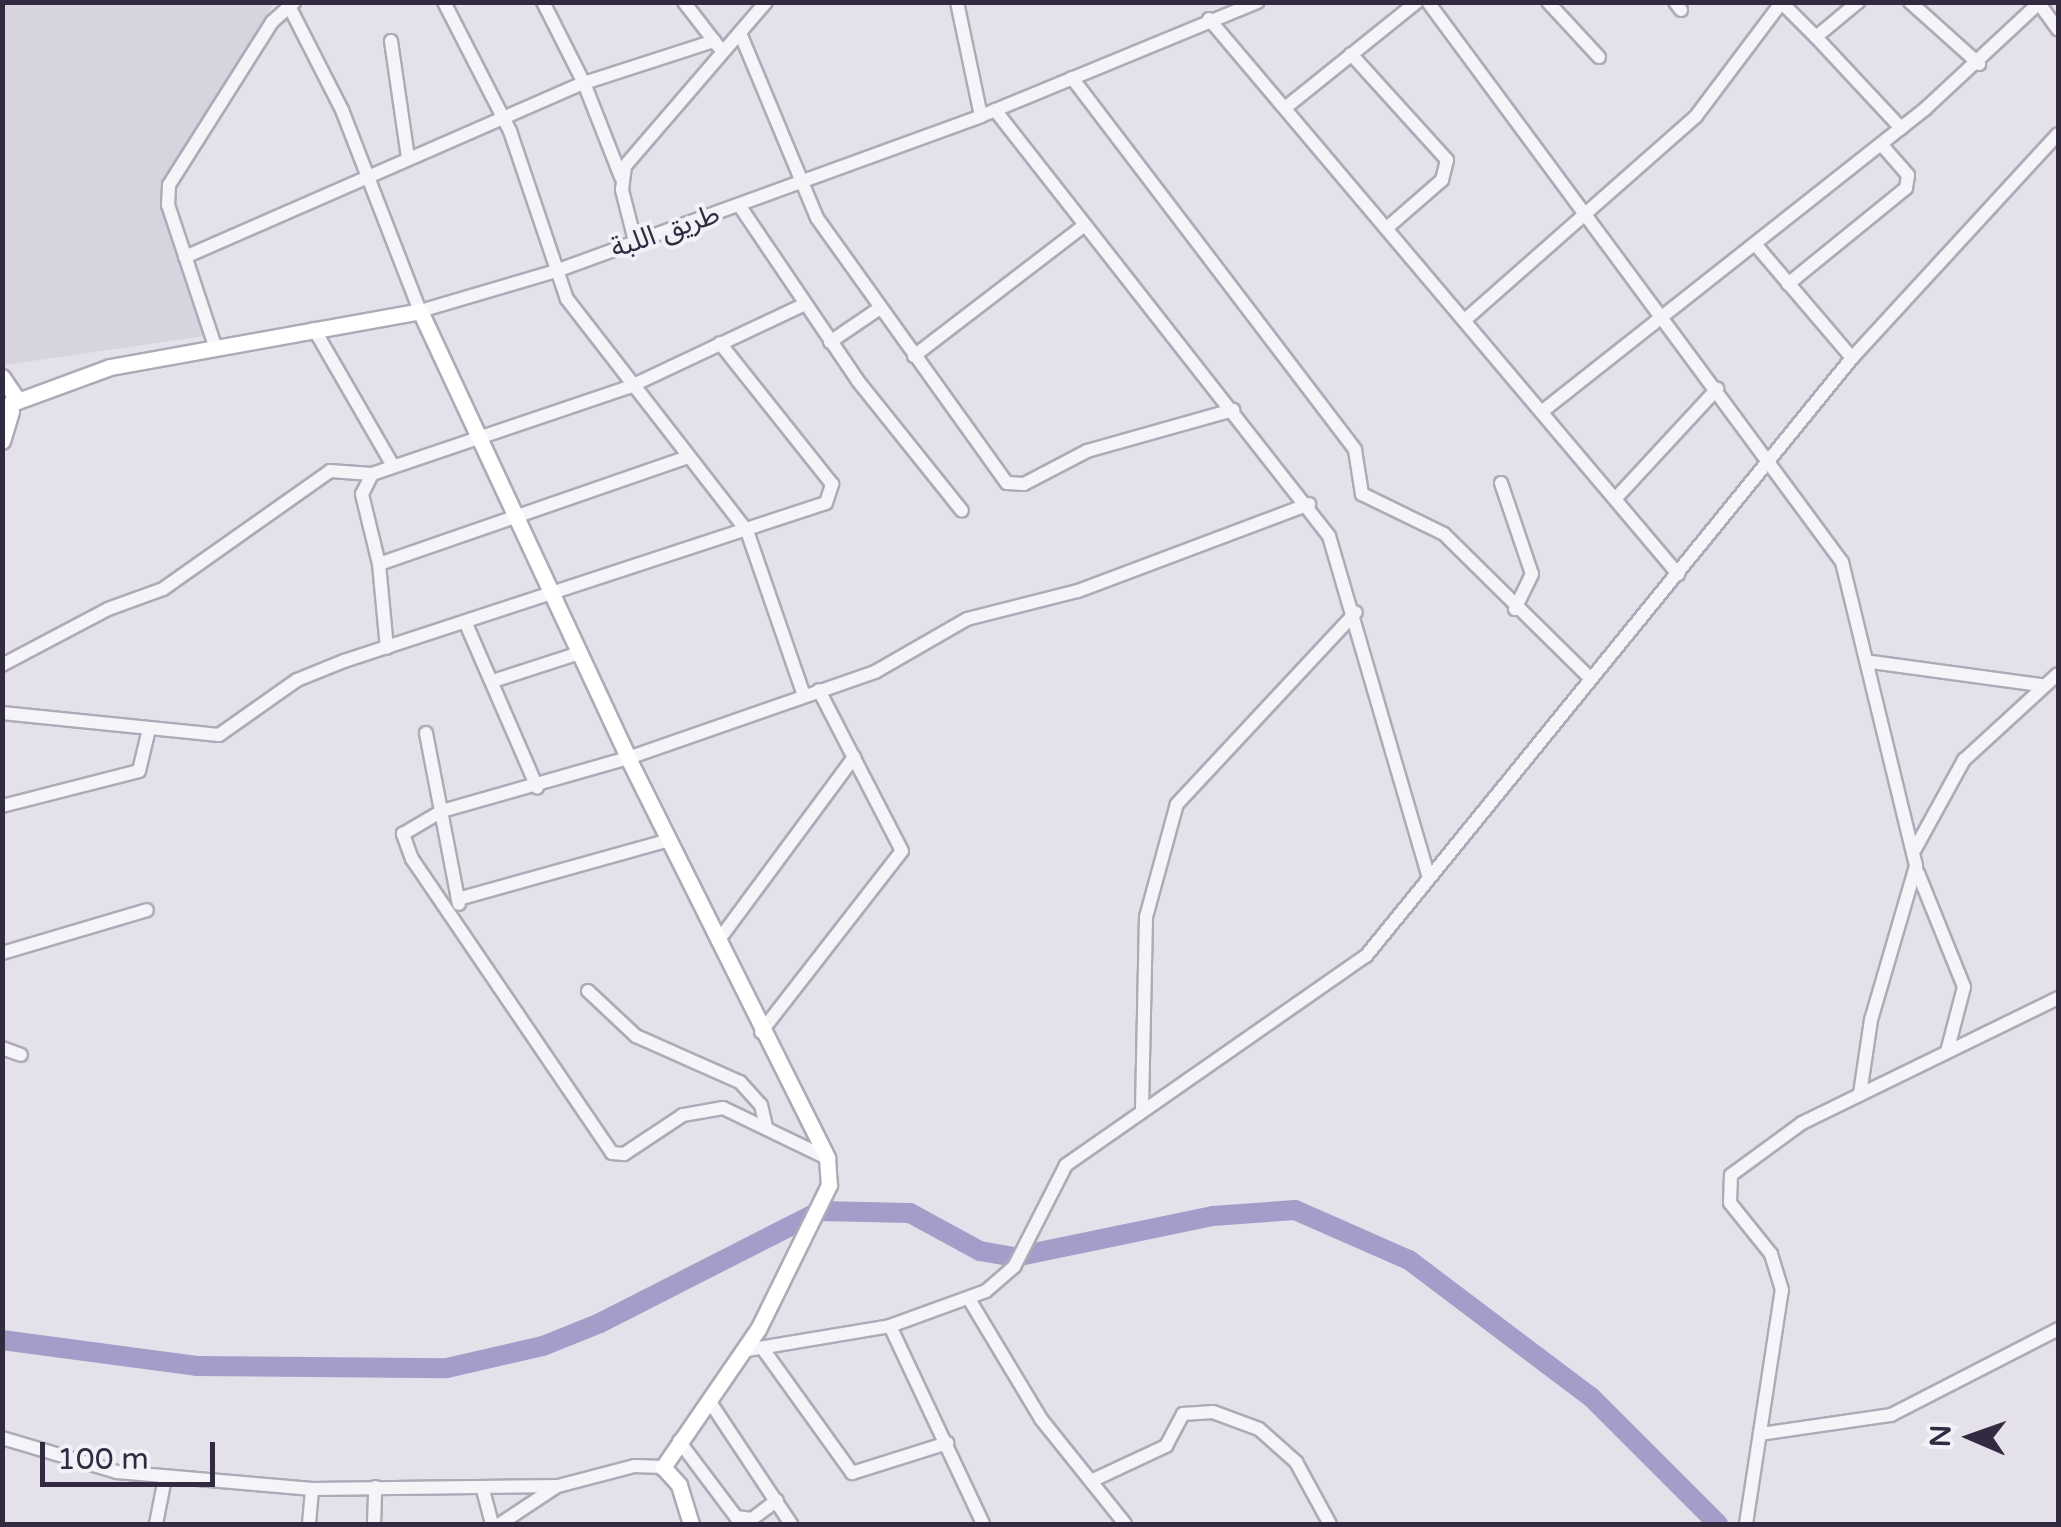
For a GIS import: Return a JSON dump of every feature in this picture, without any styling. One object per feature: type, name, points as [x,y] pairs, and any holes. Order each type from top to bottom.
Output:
[{"type":"main road","name":"طريق اللبة","points":[[7,380],[50,383],[215,346],[420,311]]},
{"type":"main road","points":[[420,311],[628,758],[827,1158],[830,1185],[755,1350],[662,1467],[679,1485],[690,1524]]},
{"type":"main road","points":[[2,441],[9,410],[7,380]]},
{"type":"main road","name":"طريق اللبة","points":[[9,410],[50,383]]},
{"type":"street","points":[[444,2],[501,118],[556,271],[629,387],[748,531],[804,696]]},
{"type":"street","points":[[544,2],[584,83],[622,177],[636,241]]},
{"type":"street","points":[[684,2],[718,46]]},
{"type":"street","points":[[185,257],[584,83],[718,46],[740,33],[766,2]]},
{"type":"street","points":[[958,2],[981,116]]},
{"type":"street","name":"طريق اللبة","points":[[420,311],[556,271],[740,205],[981,116],[1217,12],[1257,2]]},
{"type":"street","points":[[1285,108],[1417,2]]},
{"type":"street","points":[[1428,2],[1588,211],[1842,562],[1872,662],[1890,777],[1915,849],[1916,866],[1964,987],[1948,1052]]},
{"type":"street","points":[[1548,2],[1599,57]]},
{"type":"street","points":[[1816,36],[1858,2]]},
{"type":"street","points":[[1910,2],[1980,64]]},
{"type":"street","points":[[1466,319],[1714,98],[1782,3],[1901,128]]},
{"type":"street","points":[[1544,410],[1980,64],[2039,3],[2058,30]]},
{"type":"street","points":[[292,4],[368,176],[420,311]]},
{"type":"street","points":[[215,346],[185,257],[169,185],[292,4]]},
{"type":"street","points":[[1217,12],[1285,108],[1544,410],[1678,574]]},
{"type":"street","points":[[740,33],[796,183],[914,356],[1014,487],[1087,452],[1233,410]]},
{"type":"street","points":[[391,41],[408,158]]},
{"type":"street","points":[[622,177],[718,46]]},
{"type":"street","points":[[1351,54],[1448,160],[1442,180],[1388,227]]},
{"type":"street","points":[[1072,78],[1355,450],[1362,494],[1444,534],[1515,609],[1590,678]]},
{"type":"street","points":[[995,110],[1082,228],[1309,504],[1346,573],[1428,874]]},
{"type":"street","points":[[947,1443],[852,1474],[755,1350],[890,1326],[968,1299],[1014,1267],[1066,1165],[1142,1108],[1366,956],[1396,927],[1428,874],[1852,358],[2058,134]]},
{"type":"street","points":[[1788,284],[1906,188],[1908,175],[1881,144]]},
{"type":"street","points":[[740,205],[830,342],[962,511]]},
{"type":"street","points":[[914,356],[1082,228]]},
{"type":"street","points":[[1755,244],[1852,358]]},
{"type":"street","points":[[2,666],[108,608],[163,589],[330,472],[372,474],[629,387],[803,304]]},
{"type":"street","points":[[830,342],[880,308]]},
{"type":"street","points":[[314,329],[392,466]]},
{"type":"street","points":[[2,713],[149,730],[227,732],[297,680],[387,648],[553,598],[826,503],[832,484],[720,343]]},
{"type":"street","points":[[1616,498],[1717,389]]},
{"type":"street","points":[[379,564],[688,457]]},
{"type":"street","points":[[372,474],[362,494],[379,564],[387,648]]},
{"type":"street","points":[[1501,483],[1532,574],[1515,609]]},
{"type":"street","points":[[827,1158],[750,1114],[701,1109],[624,1154],[612,1154],[404,846],[411,824],[442,810],[537,787],[628,758],[875,672],[968,619],[1078,591],[1309,504]]},
{"type":"street","points":[[1142,1108],[1146,917],[1170,820],[1204,769],[1356,612]]},
{"type":"street","points":[[467,626],[537,787]]},
{"type":"street","points":[[493,681],[579,653]]},
{"type":"street","points":[[1872,662],[2041,685]]},
{"type":"street","points":[[1915,849],[1964,760],[2041,685],[2058,674]]},
{"type":"street","points":[[761,1032],[900,863],[901,842],[819,690]]},
{"type":"street","points":[[2,806],[139,771],[149,730]]},
{"type":"street","points":[[426,733],[463,932]]},
{"type":"street","points":[[718,941],[854,756]]},
{"type":"street","points":[[458,899],[670,840]]},
{"type":"street","points":[[1860,1094],[1871,1020],[1916,866]]},
{"type":"street","points":[[2,953],[146,910]]},
{"type":"street","points":[[588,991],[636,1036],[740,1082],[761,1106],[766,1126]]},
{"type":"street","points":[[1746,1524],[1780,1274],[1726,1185],[1769,1144],[1860,1094],[2058,998]]},
{"type":"street","points":[[2,1048],[21,1055]]},
{"type":"street","points":[[968,1299],[1041,1419],[1125,1524]]},
{"type":"street","points":[[890,1326],[983,1524]]},
{"type":"street","points":[[1760,1434],[1891,1414],[2058,1329]]},
{"type":"street","points":[[712,1406],[790,1524]]},
{"type":"street","points":[[1090,1481],[1166,1446],[1183,1414],[1213,1412],[1258,1429],[1296,1462],[1330,1524]]},
{"type":"street","points":[[2,1438],[165,1478],[312,1489],[483,1490],[558,1486],[634,1466],[662,1467]]},
{"type":"street","points":[[679,1441],[736,1518],[752,1519],[777,1500]]},
{"type":"street","points":[[156,1524],[165,1478]]},
{"type":"street","points":[[500,1524],[558,1486]]},
{"type":"street","points":[[374,1524],[375,1487]]},
{"type":"street","points":[[309,1524],[312,1489]]},
{"type":"street","points":[[483,1490],[492,1524]]},
{"type":"shaded area","points":[[3,3],[274,3],[166,182],[205,336],[4,365]]},
{"type":"waterway","points":[[2,1340],[196,1366],[447,1368],[543,1346],[600,1323],[820,1211],[910,1213],[980,1251],[1015,1257],[1213,1216],[1295,1210],[1409,1260],[1591,1397],[1718,1524]]}]
